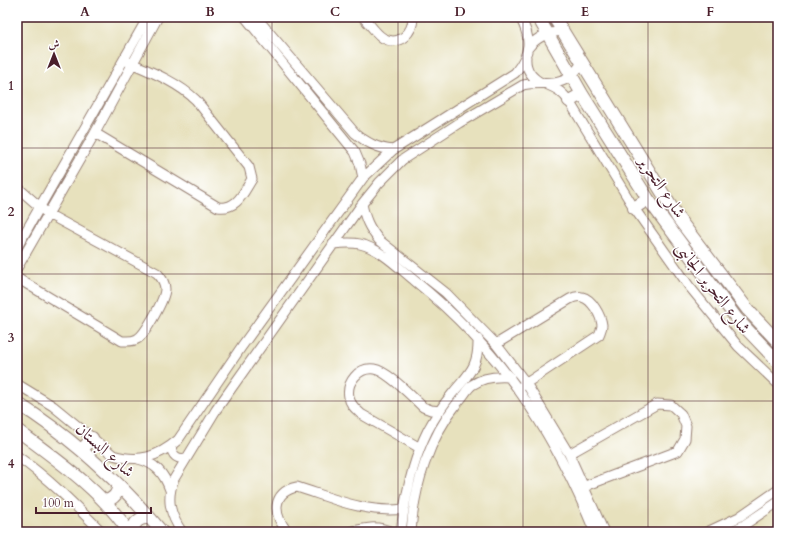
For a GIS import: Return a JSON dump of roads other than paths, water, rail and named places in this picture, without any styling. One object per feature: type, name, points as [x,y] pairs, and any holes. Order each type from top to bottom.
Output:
[{"type":"street","points":[[17,268],[94,133],[148,17]]},
{"type":"street","points":[[17,248],[40,207],[128,62],[158,17]]},
{"type":"street","points":[[245,17],[355,133],[366,142],[379,148],[393,150]]},
{"type":"street","points":[[256,17],[355,152],[360,164],[363,178]]},
{"type":"street","points":[[363,17],[383,38],[394,41],[404,37],[411,29],[412,17]]},
{"type":"street","name":"شارع التحرير الجانبى","points":[[520,17],[526,29],[528,42],[526,60],[532,76],[560,91],[569,102],[634,208],[689,286],[738,346],[778,384]]},
{"type":"street","name":"شارع التحرير","points":[[538,17],[571,76],[648,199],[738,319],[778,362]]},
{"type":"street","name":"شارع التحرير","points":[[554,17],[678,218],[748,310],[778,342]]},
{"type":"street","points":[[17,384],[53,406],[113,455],[125,459],[136,459],[156,455],[162,452],[178,440],[248,338],[363,178],[393,150],[515,73],[522,64],[527,51],[540,37],[562,31]]},
{"type":"street","points":[[94,133],[218,207],[230,207],[236,204],[252,179],[249,167],[196,100],[175,84],[128,62]]},
{"type":"street","points":[[182,532],[174,521],[170,504],[170,490],[174,479],[216,410],[333,244],[379,182],[402,160],[523,85],[532,83],[556,84],[571,76],[582,63]]},
{"type":"street","points":[[569,102],[582,94]]},
{"type":"street","points":[[452,112],[459,124]]},
{"type":"street","points":[[17,187],[48,214],[157,272],[164,283],[165,290],[163,298],[142,336],[129,342],[122,341],[17,278]]},
{"type":"street","points":[[634,208],[648,199]]},
{"type":"street","points":[[362,204],[370,230],[387,252],[478,339],[510,377],[522,386],[544,428],[581,488],[604,532]]},
{"type":"street","points":[[333,244],[347,242],[360,244],[387,252],[446,293],[496,344],[522,386],[569,454],[581,488],[593,532]]},
{"type":"street","points":[[496,344],[576,296],[590,300],[600,319],[601,330],[599,335],[522,386]]},
{"type":"street","points":[[738,319],[748,310]]},
{"type":"street","points":[[248,338],[260,347]]},
{"type":"street","points":[[401,532],[403,509],[410,476],[420,448],[440,411],[472,370],[479,350],[478,339]]},
{"type":"street","points":[[420,448],[361,414],[353,407],[349,397],[351,382],[355,376],[363,370],[373,369],[383,372],[423,407],[440,411]]},
{"type":"street","points":[[411,532],[419,480],[428,454],[454,407],[471,386],[480,381],[500,376],[510,377]]},
{"type":"street","name":"شارع البستان","points":[[17,403],[43,419],[82,450],[118,484],[162,532]]},
{"type":"street","points":[[569,454],[657,404],[671,405],[681,414],[686,426],[685,439],[678,451],[581,488]]},
{"type":"street","points":[[17,430],[54,457],[105,501],[129,532]]},
{"type":"street","points":[[82,450],[92,438]]},
{"type":"street","points":[[171,446],[172,452],[177,457],[186,458]]},
{"type":"street","points":[[17,456],[80,509],[102,532]]},
{"type":"street","points":[[136,459],[148,462],[158,469],[163,475],[170,490]]},
{"type":"street","points":[[410,476],[419,480]]},
{"type":"street","points":[[105,501],[116,495],[118,484]]},
{"type":"street","points":[[288,532],[277,511],[277,503],[280,496],[291,488],[297,488],[373,510],[388,511],[403,509]]},
{"type":"street","points":[[707,532],[739,516],[778,490]]},
{"type":"street","points":[[729,532],[746,528],[778,502]]},
{"type":"street","points":[[133,532],[137,521],[141,518],[150,518]]},
{"type":"street","points":[[349,532],[370,527],[381,528],[392,532]]}]
